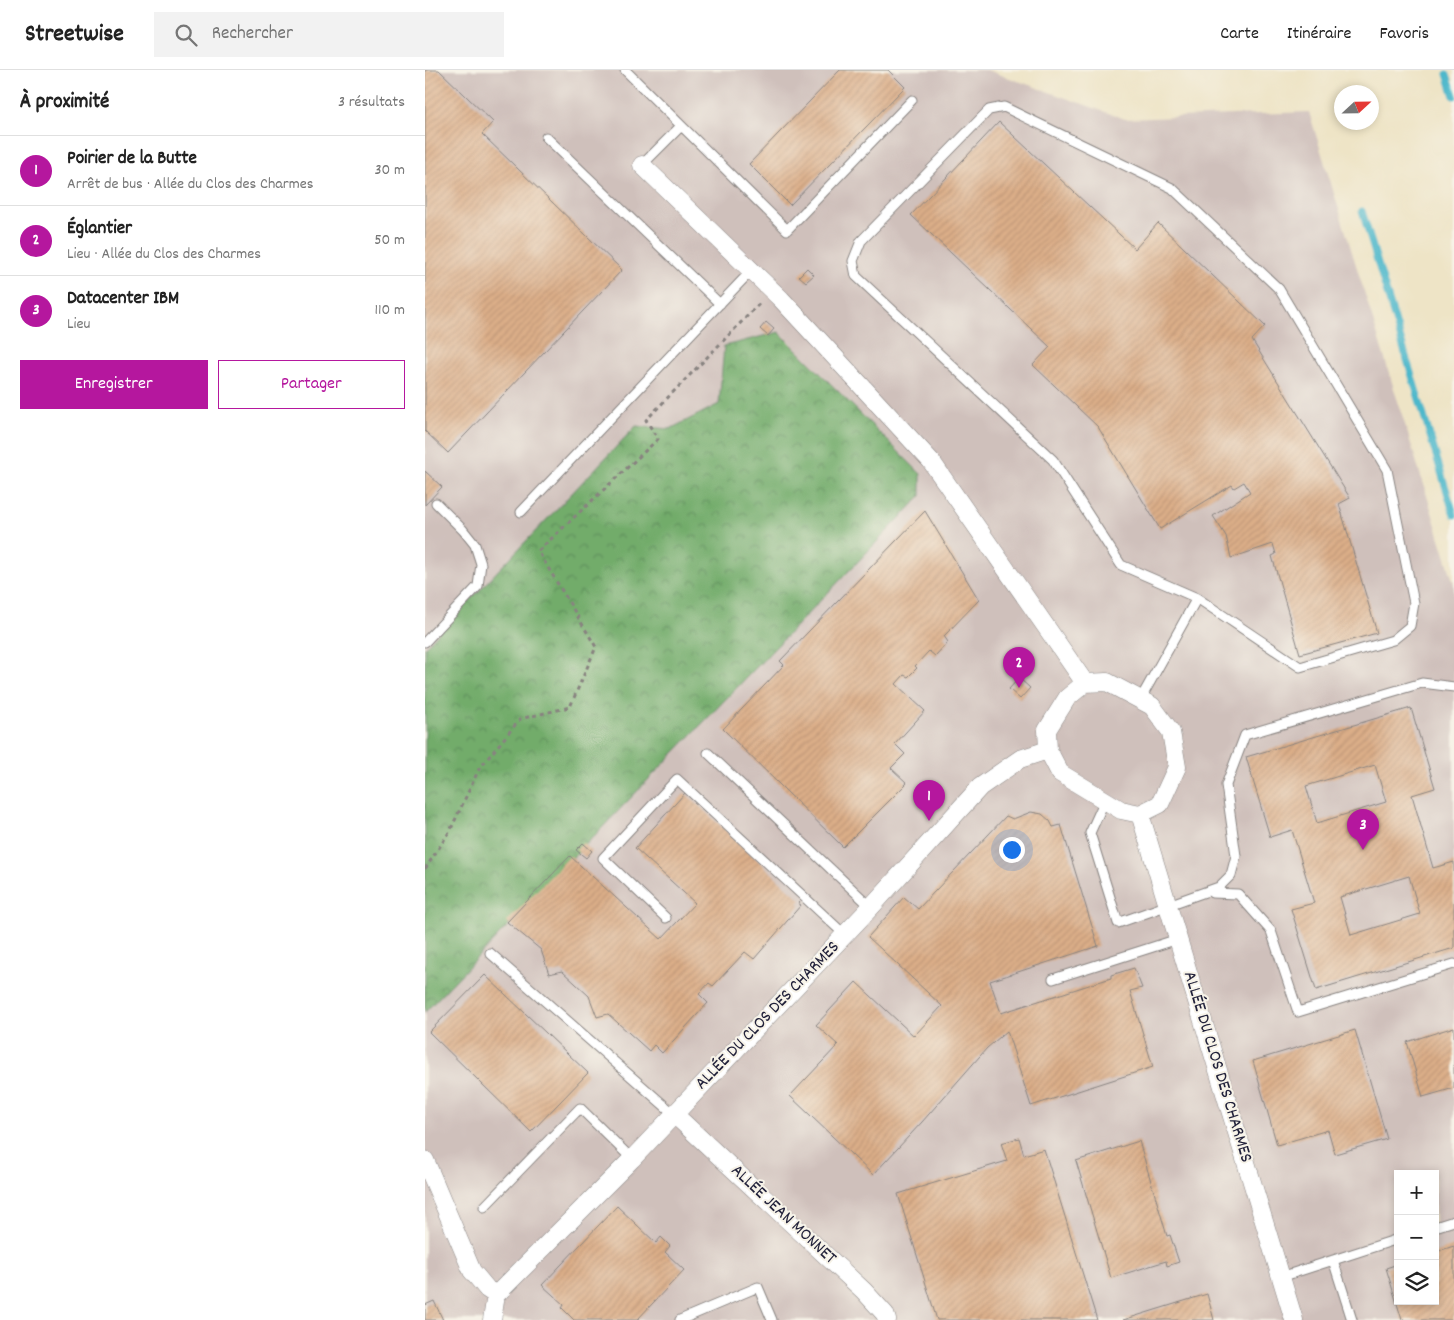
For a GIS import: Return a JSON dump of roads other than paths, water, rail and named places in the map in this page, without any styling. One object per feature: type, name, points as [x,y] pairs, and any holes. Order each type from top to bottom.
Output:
[{"type":"street","points":[[642,165],[771,291],[931,461],[1085,683]]},
{"type":"street","points":[[1107,682],[1140,700],[1152,706],[1171,732],[1177,767],[1160,804],[1140,814],[1121,810],[1060,773],[1048,750],[1047,730],[1067,698],[1085,683],[1107,682]]},
{"type":"street","name":"ALLÉE DU CLOS DES CHARMES","points":[[495,1295],[632,1159],[845,935],[980,787],[1020,759],[1048,750]]},
{"type":"street","name":"ALLÉE DU CLOS DES CHARMES","points":[[1140,814],[1295,1320]]},
{"type":"street","name":"ALLÉE JEAN MONNET","points":[[674,1114],[864,1291],[885,1314],[887,1320]]},
{"type":"street","points":[[425,1160],[472,1271],[487,1289],[495,1295],[492,1320]]},
{"type":"lane","points":[[625,70],[787,230],[912,100]]},
{"type":"lane","points":[[1004,107],[1172,188],[1279,289],[1387,470],[1414,604],[1410,626],[1393,640],[1299,667],[1197,598],[1121,565],[1053,460],[856,276],[853,261],[861,241],[989,110],[1004,107]]},
{"type":"lane","points":[[642,165],[681,126]]},
{"type":"lane","points":[[546,137],[720,304]]},
{"type":"lane","points":[[521,512],[751,271]]},
{"type":"lane","points":[[425,642],[478,586],[481,564],[475,546],[463,530],[436,503]]},
{"type":"lane","points":[[1140,700],[1197,598]]},
{"type":"lane","points":[[1105,800],[1090,833],[1118,922],[1202,894],[1219,887],[1231,876],[1236,856],[1226,785],[1245,735],[1422,684],[1454,687]]},
{"type":"lane","points":[[708,753],[871,907]]},
{"type":"lane","points":[[666,918],[603,858],[677,779],[845,935]]},
{"type":"lane","points":[[1202,894],[1219,892],[1238,894],[1271,931],[1298,1012],[1454,964]]},
{"type":"lane","points":[[1053,979],[1178,939]]},
{"type":"lane","points":[[490,953],[674,1114]]},
{"type":"lane","points":[[484,1207],[580,1108],[632,1159]]},
{"type":"lane","points":[[1439,1226],[1454,1221]]},
{"type":"lane","points":[[1281,1277],[1394,1240]]},
{"type":"lane","points":[[1333,1260],[1352,1320]]},
{"type":"lane","points":[[680,1320],[758,1287],[772,1320]]},
{"type":"waterway","points":[[1447,74],[1454,96]]},
{"type":"waterway","points":[[1362,211],[1454,515]]},
{"type":"place","name":"Églantier","points":[[1019,688]]},
{"type":"place","name":"Poirier de la Butte","points":[[929,821]]},
{"type":"place","name":"Datacenter IBM","points":[[1363,850]]}]
